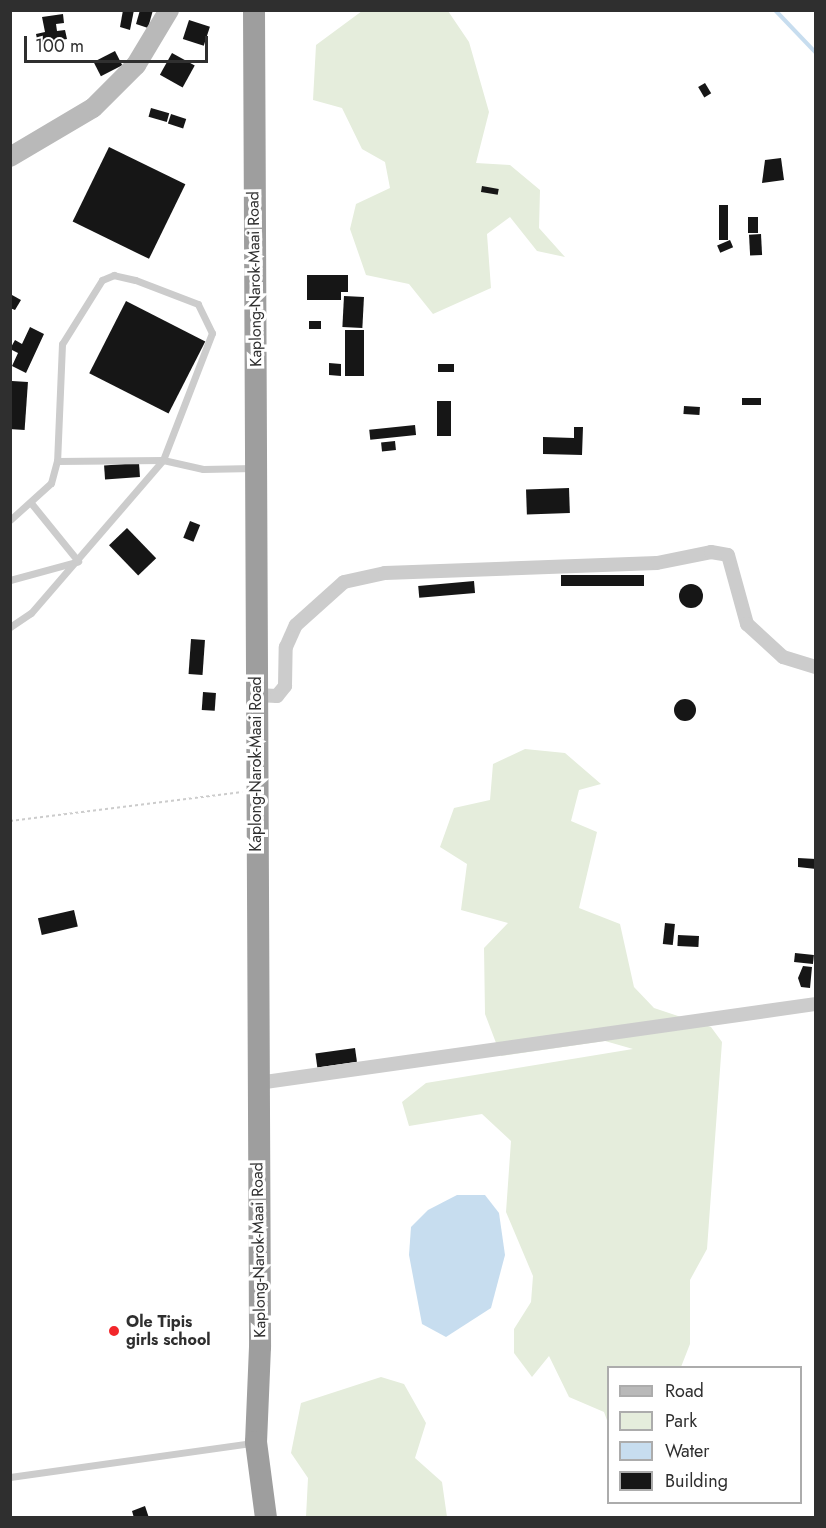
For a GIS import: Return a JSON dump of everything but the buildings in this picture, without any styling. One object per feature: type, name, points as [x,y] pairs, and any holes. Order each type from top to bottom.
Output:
[{"type":"highway","name":"Kaplong-Narok-Maai Road","points":[[254,10],[256,695],[254,791],[258,1083],[256,1442],[266,1518]]},
{"type":"main road","points":[[10,157],[93,108],[136,65],[170,10]]},
{"type":"street","points":[[256,695],[277,696],[285,686],[286,647],[296,625],[344,582],[385,573],[657,563],[711,552],[728,555],[747,624],[783,657],[816,667]]},
{"type":"street","points":[[258,1083],[816,1004]]},
{"type":"lane","points":[[10,627],[31,613],[163,460],[212,333],[198,304],[114,275],[102,280],[62,344],[57,461],[51,483],[11,518]]},
{"type":"lane","points":[[57,461],[163,460],[202,469],[254,468]]},
{"type":"lane","points":[[31,502],[78,561]]},
{"type":"lane","points":[[10,580],[78,561]]},
{"type":"lane","points":[[10,1477],[256,1442]]},
{"type":"path","points":[[10,821],[254,791]]},
{"type":"green space","points":[[362,11],[448,11],[469,42],[489,112],[476,163],[510,165],[540,190],[539,228],[565,257],[537,251],[510,217],[487,234],[491,288],[433,314],[409,284],[366,275],[350,229],[356,204],[390,188],[385,162],[362,149],[342,108],[313,100],[316,45]]},
{"type":"green space","points":[[525,749],[565,753],[601,784],[579,790],[571,821],[597,832],[579,908],[620,924],[634,987],[654,1008],[711,1027],[722,1042],[707,1249],[690,1280],[690,1344],[681,1366],[607,1366],[607,1420],[604,1412],[569,1397],[549,1356],[532,1377],[514,1353],[514,1329],[531,1302],[533,1276],[506,1212],[511,1141],[482,1114],[409,1126],[402,1102],[426,1083],[633,1049],[605,1041],[501,1056],[485,1014],[484,948],[508,923],[461,910],[467,864],[440,847],[454,808],[490,800],[493,764]]},
{"type":"green space","points":[[381,1377],[404,1384],[426,1423],[415,1458],[442,1482],[447,1517],[306,1517],[308,1478],[291,1453],[301,1403]]},
{"type":"water","points":[[457,1195],[485,1195],[499,1213],[505,1255],[491,1308],[446,1337],[422,1324],[409,1255],[411,1227],[428,1210]]},
{"type":"waterway","points":[[775,10],[816,53]]},
{"type":"place","name":"Ole Tipis girls school","points":[[114,1331]]}]
